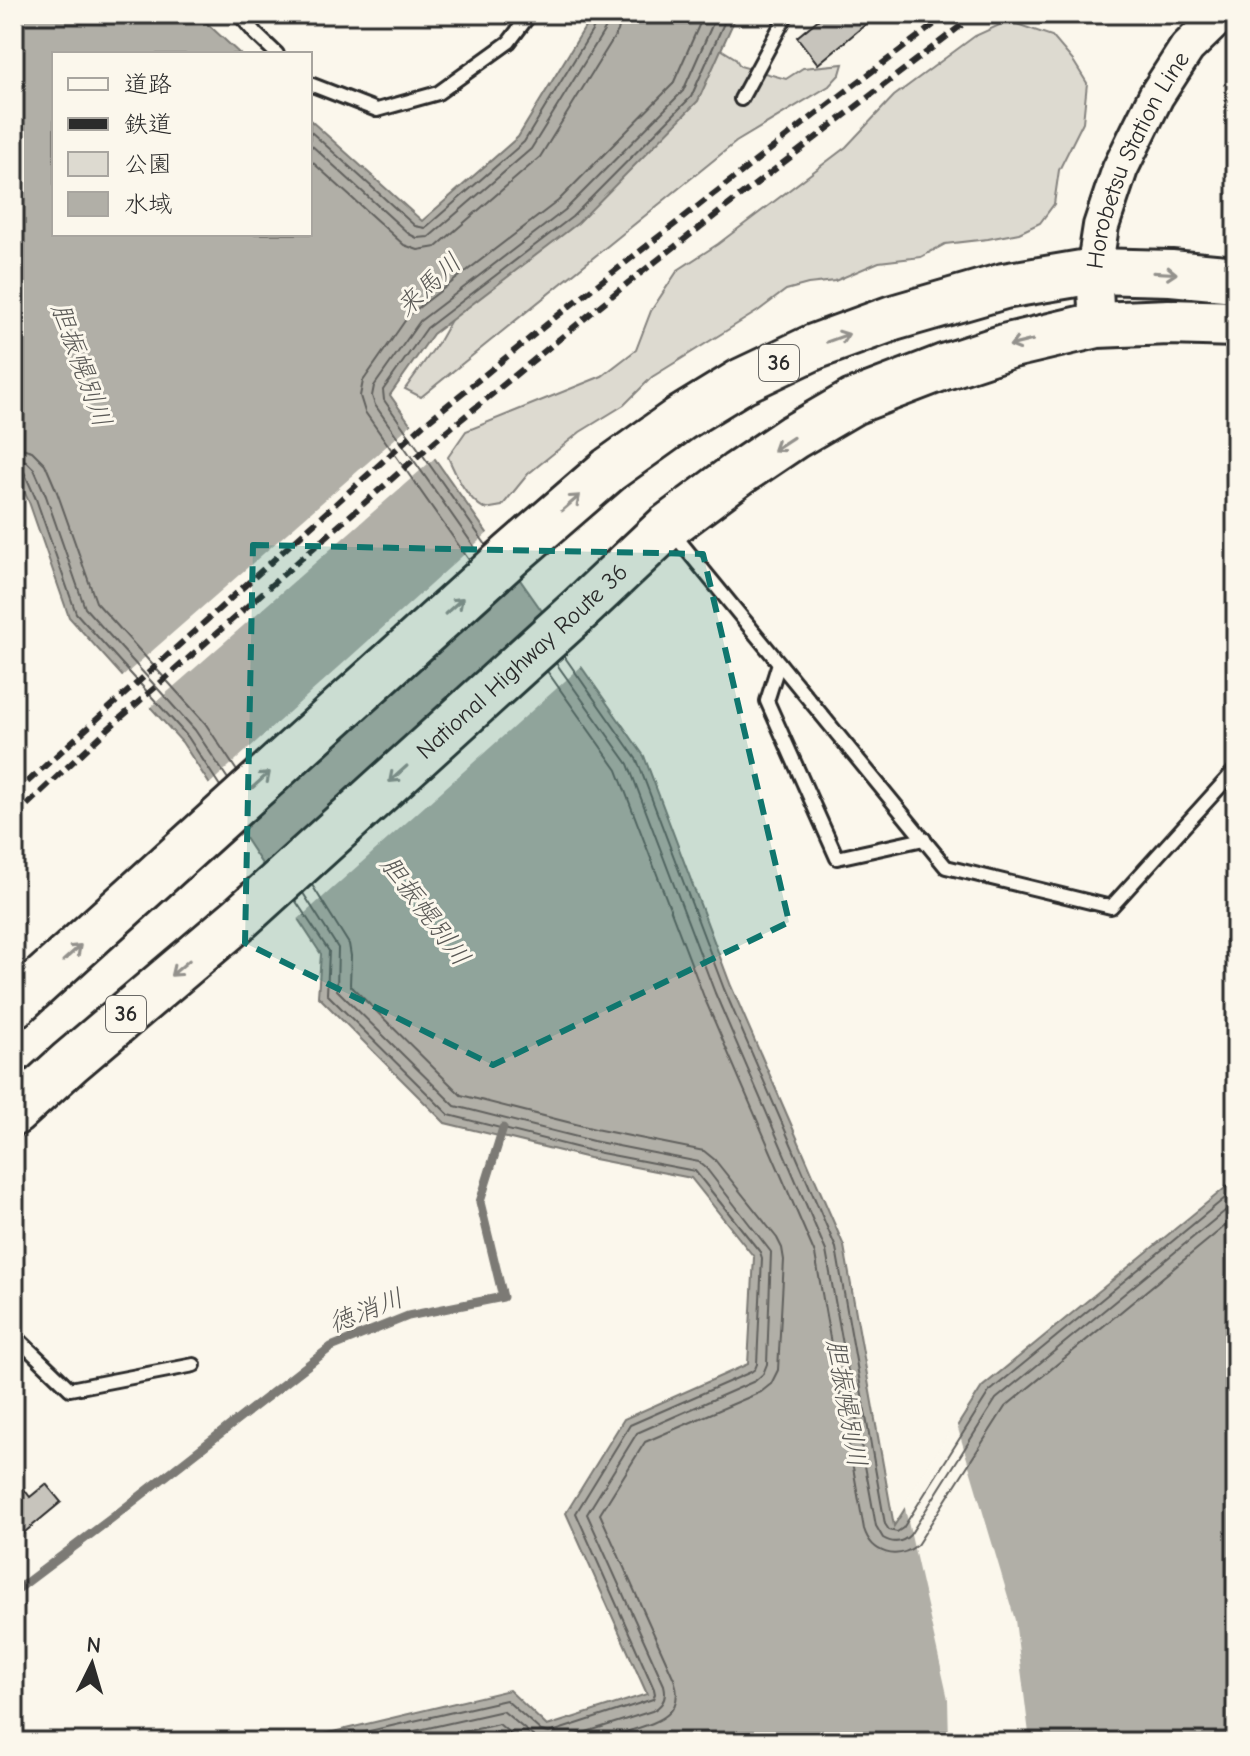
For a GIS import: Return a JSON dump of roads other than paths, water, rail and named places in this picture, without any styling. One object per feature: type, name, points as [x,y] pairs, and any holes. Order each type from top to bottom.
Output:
[{"type":"highway","name":"36","points":[[14,1005],[610,469],[680,419],[742,381],[814,347],[893,318],[1004,286],[1094,271],[1236,279]]},
{"type":"highway","name":"36","points":[[1097,325],[1169,322],[1236,324]]},
{"type":"highway","name":"National Highway Route 36","points":[[14,1113],[240,918],[667,527],[738,474],[853,402],[1008,346],[1097,325]]},
{"type":"main road","name":"Horobetsu Station Line","points":[[1097,325],[1094,271],[1101,226],[1120,169],[1156,96],[1187,48],[1222,14]]},
{"type":"lane","points":[[239,14],[275,52]]},
{"type":"lane","points":[[312,85],[377,110],[438,93],[509,42],[530,14]]},
{"type":"lane","points":[[741,99],[787,14]]},
{"type":"lane","points":[[667,527],[946,867],[1111,907],[1236,769]]},
{"type":"lane","points":[[779,663],[767,701],[837,858],[924,839]]},
{"type":"lane","points":[[14,1335],[70,1389],[194,1365]]},
{"type":"water","points":[[14,14],[197,14],[238,52],[52,52],[52,236],[312,236],[312,122],[422,221],[518,137],[593,14],[737,14],[698,101],[578,223],[433,334],[390,395],[644,756],[731,986],[844,1246],[894,1526],[982,1387],[1236,1179],[1236,1742],[291,1742],[509,1690],[547,1726],[647,1694],[566,1513],[624,1419],[748,1364],[754,1257],[691,1178],[589,1158],[445,1123],[318,996],[321,954],[182,742],[69,617],[29,502],[14,469]]},
{"type":"waterway","name":"徳消川","points":[[14,1592],[331,1347],[408,1316],[503,1297],[480,1202],[503,1128]]},
{"type":"railway","points":[[14,794],[423,425],[557,316],[948,14]]},
{"type":"railway","points":[[14,817],[109,728],[436,440],[629,282],[976,14]]},
{"type":"water label","name":"来馬川","points":[[429,285]]},
{"type":"water label","name":"胆振幌別川","points":[[81,365]]},
{"type":"water label","name":"胆振幌別川","points":[[425,911]]},
{"type":"water label","name":"胆振幌別川","points":[[846,1403]]}]
